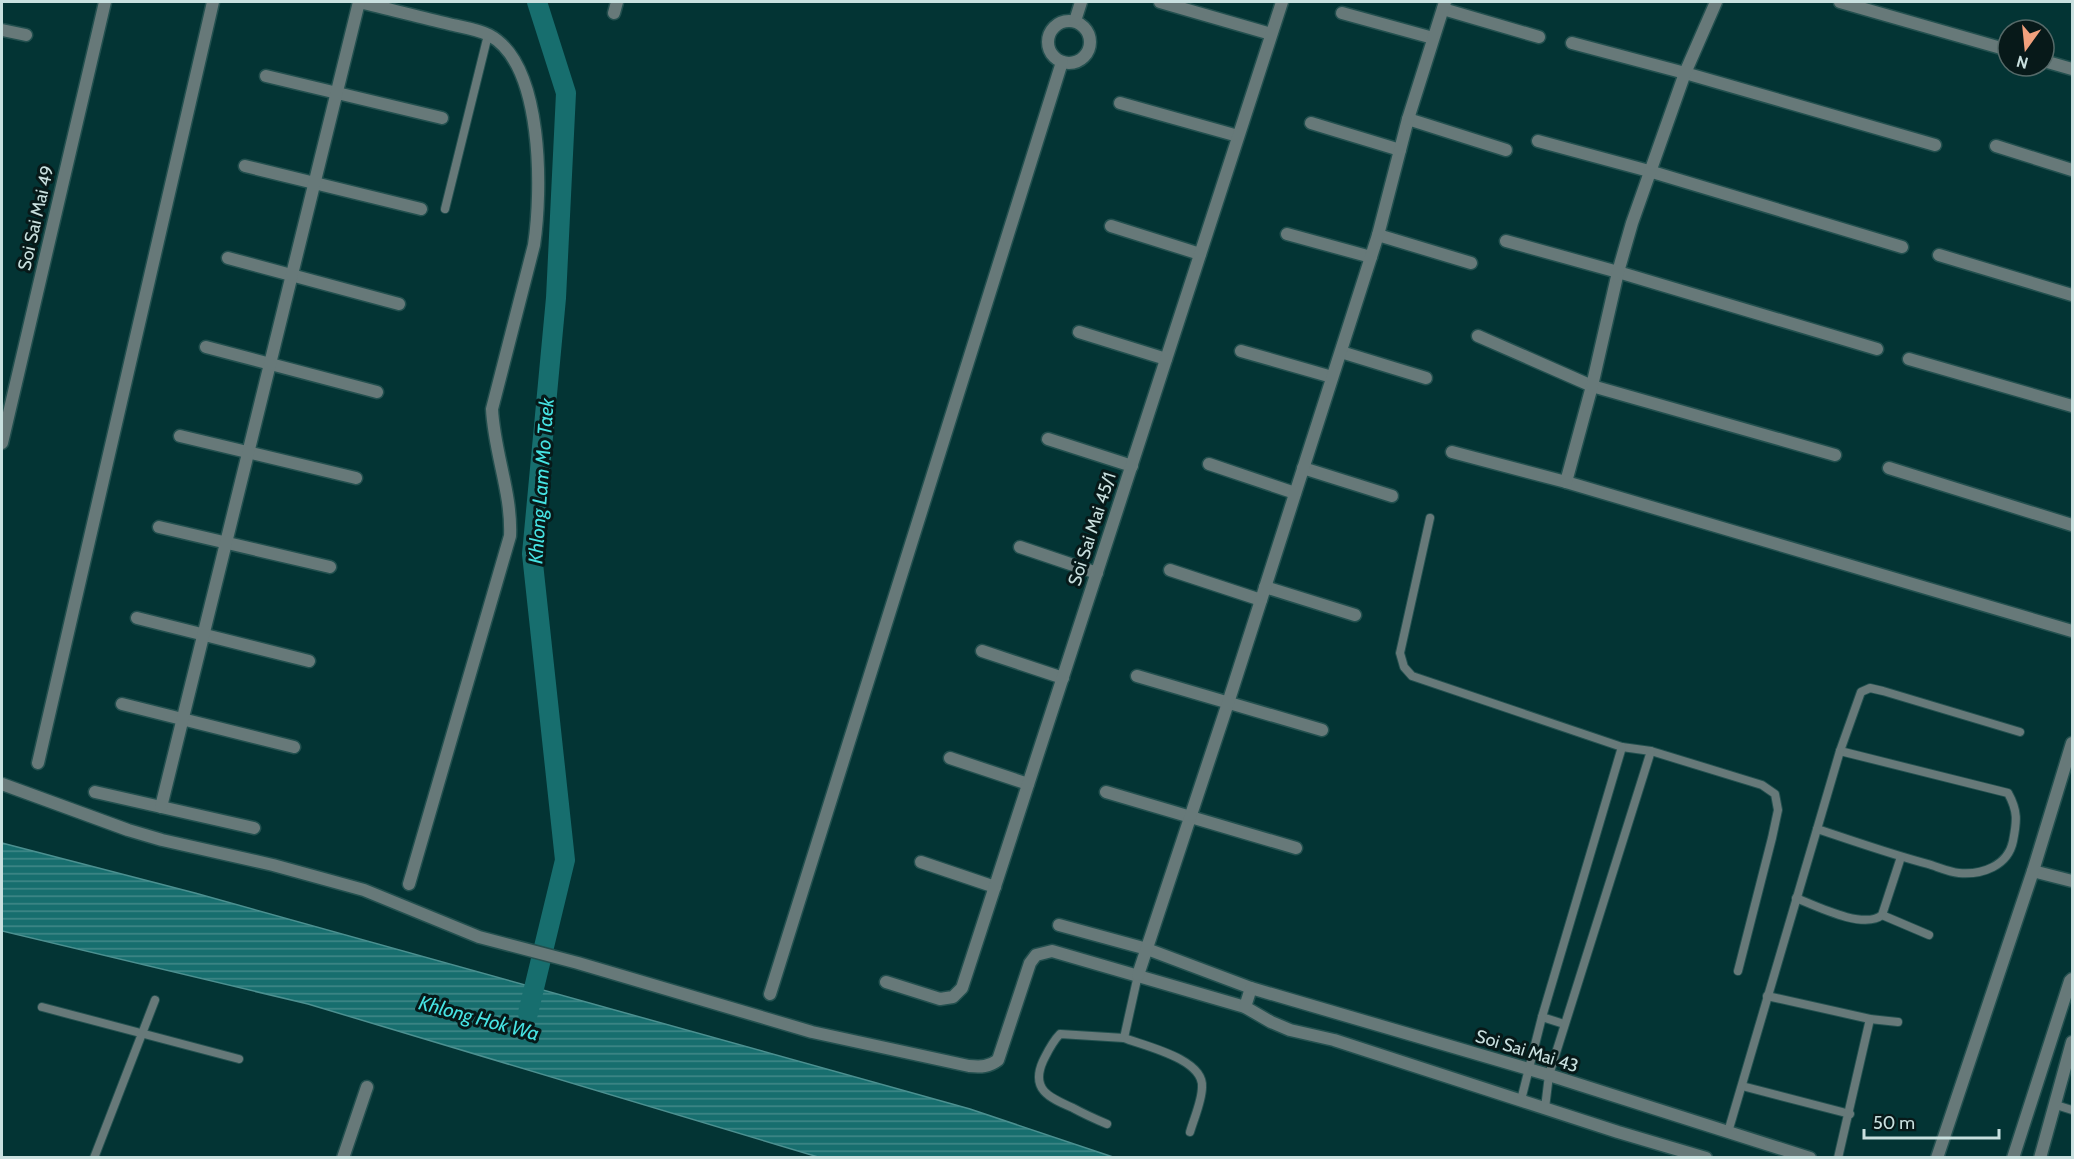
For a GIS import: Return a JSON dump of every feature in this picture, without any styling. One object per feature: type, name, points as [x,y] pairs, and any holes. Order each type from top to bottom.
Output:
[{"type":"street","name":"Soi Sai Mai 49","points":[[2,442],[105,2]]},
{"type":"street","points":[[38,763],[213,2]]},
{"type":"street","points":[[160,807],[359,2],[488,35],[510,51],[522,73],[532,115],[538,159],[537,224],[534,245],[492,409],[493,429],[511,519],[510,536],[409,884]]},
{"type":"street","points":[[1075,21],[1081,2]]},
{"type":"street","points":[[1160,2],[1271,34]]},
{"type":"street","name":"Soi Sai Mai 45/1","points":[[886,982],[940,999],[953,997],[962,988],[1281,2]]},
{"type":"street","points":[[1566,482],[1592,386],[1618,272],[1649,171],[1685,73],[1716,2]]},
{"type":"street","points":[[1840,2],[1996,47]]},
{"type":"street","points":[[1138,975],[1191,818],[1371,258],[1408,119],[1444,5],[1539,38]]},
{"type":"street","points":[[1342,13],[1433,38]]},
{"type":"street","points":[[1075,21],[1082,25],[1090,37],[1088,51],[1077,62],[1062,62],[1056,59],[1048,47],[1050,32],[1060,22],[1075,21]]},
{"type":"street","points":[[2,30],[26,35]]},
{"type":"street","points":[[1572,43],[1935,145]]},
{"type":"street","points":[[770,994],[1062,62]]},
{"type":"street","points":[[2056,64],[2073,69]]},
{"type":"street","points":[[266,76],[442,118]]},
{"type":"street","points":[[1120,103],[1238,136]]},
{"type":"street","points":[[1408,119],[1506,150]]},
{"type":"street","points":[[1311,123],[1400,150]]},
{"type":"street","points":[[1538,141],[1649,171],[1902,247]]},
{"type":"street","points":[[1996,146],[2073,170]]},
{"type":"street","points":[[245,166],[421,209]]},
{"type":"street","points":[[1111,226],[1200,254]]},
{"type":"street","points":[[1287,234],[1371,258]]},
{"type":"street","points":[[1378,235],[1471,263]]},
{"type":"street","points":[[1506,241],[1877,349]]},
{"type":"street","points":[[1939,255],[2073,295]]},
{"type":"street","points":[[228,258],[399,304]]},
{"type":"street","points":[[1079,332],[1166,359]]},
{"type":"street","points":[[1479,336],[1592,386],[1835,455]]},
{"type":"street","points":[[206,347],[377,392]]},
{"type":"street","points":[[1241,351],[1332,377]]},
{"type":"street","points":[[1341,352],[1426,378]]},
{"type":"street","points":[[1909,359],[2073,406]]},
{"type":"street","points":[[180,436],[356,478]]},
{"type":"street","points":[[1048,439],[1132,466]]},
{"type":"street","points":[[1452,452],[1566,482],[2073,631]]},
{"type":"street","points":[[1209,464],[1295,493]]},
{"type":"street","points":[[1303,468],[1392,496]]},
{"type":"street","points":[[1889,468],[2073,525]]},
{"type":"street","points":[[159,527],[330,567]]},
{"type":"street","points":[[1020,547],[1097,573]]},
{"type":"street","points":[[1170,570],[1261,600]]},
{"type":"street","points":[[1265,587],[1355,615]]},
{"type":"street","points":[[137,618],[203,633],[309,662]]},
{"type":"street","points":[[982,651],[1063,678]]},
{"type":"street","points":[[1137,676],[1322,730]]},
{"type":"street","points":[[122,704],[294,747]]},
{"type":"street","points":[[1937,1158],[2070,761],[2073,743]]},
{"type":"street","points":[[950,758],[1029,784]]},
{"type":"street","points":[[2,784],[145,835],[273,865],[364,890],[479,937],[578,963],[852,1043],[982,1067],[993,1064],[998,1060],[1030,963],[1036,955],[1052,951],[1245,1007],[1290,1030],[1334,1040],[1706,1158]]},
{"type":"street","points":[[95,792],[254,828]]},
{"type":"street","points":[[1106,792],[1296,848]]},
{"type":"street","points":[[921,862],[995,887]]},
{"type":"street","points":[[2033,871],[2073,881]]},
{"type":"street","name":"Soi Sai Mai 43","points":[[1059,925],[1147,950],[1251,988],[1549,1075],[1810,1158]]},
{"type":"street","points":[[2013,1158],[2070,981],[2073,979]]},
{"type":"street","points":[[1245,1007],[1251,988]]},
{"type":"street","points":[[2040,1158],[2073,1042]]},
{"type":"street","points":[[342,1158],[367,1087]]},
{"type":"lane","points":[[445,209],[488,35]]},
{"type":"lane","points":[[1430,518],[1400,653],[1404,667],[1412,676],[1622,747],[1651,752],[1762,785],[1775,794],[1778,810],[1738,971]]},
{"type":"lane","points":[[1728,1132],[1840,751],[1861,692],[1870,688],[2020,732]]},
{"type":"lane","points":[[1521,1100],[1542,1017],[1622,747]]},
{"type":"lane","points":[[1817,829],[1901,857],[1959,873],[1995,867],[2006,860],[2012,847],[2017,824],[2015,806],[2008,793],[1840,751]]},
{"type":"lane","points":[[1545,1108],[1549,1075],[1564,1024],[1651,752]]},
{"type":"lane","points":[[1796,898],[1858,920],[1876,920],[1882,915],[1901,857]]},
{"type":"lane","points":[[1882,915],[1929,935]]},
{"type":"lane","points":[[1124,1038],[1138,975]]},
{"type":"lane","points":[[1767,996],[1870,1019],[1898,1022]]},
{"type":"lane","points":[[94,1158],[154,1000]]},
{"type":"lane","points":[[42,1007],[239,1059]]},
{"type":"lane","points":[[1542,1017],[1564,1024]]},
{"type":"lane","points":[[1838,1158],[1850,1114],[1870,1019]]},
{"type":"lane","points":[[1107,1124],[1052,1099],[1043,1091],[1038,1078],[1042,1064],[1053,1041],[1060,1034],[1124,1038],[1187,1061],[1201,1076],[1203,1087],[1190,1132]]},
{"type":"lane","points":[[1743,1086],[1850,1114]]},
{"type":"lane","points":[[2056,1105],[2073,1110]]},
{"type":"water","name":"Khlong Hok Wa","points":[[2,843],[195,893],[970,1109],[1113,1157],[818,1157],[308,1004],[2,931]]},
{"type":"waterway","name":"Khlong Lam Mo Taek","points":[[528,1013],[565,860],[532,554],[556,298],[566,93],[537,2]]}]
